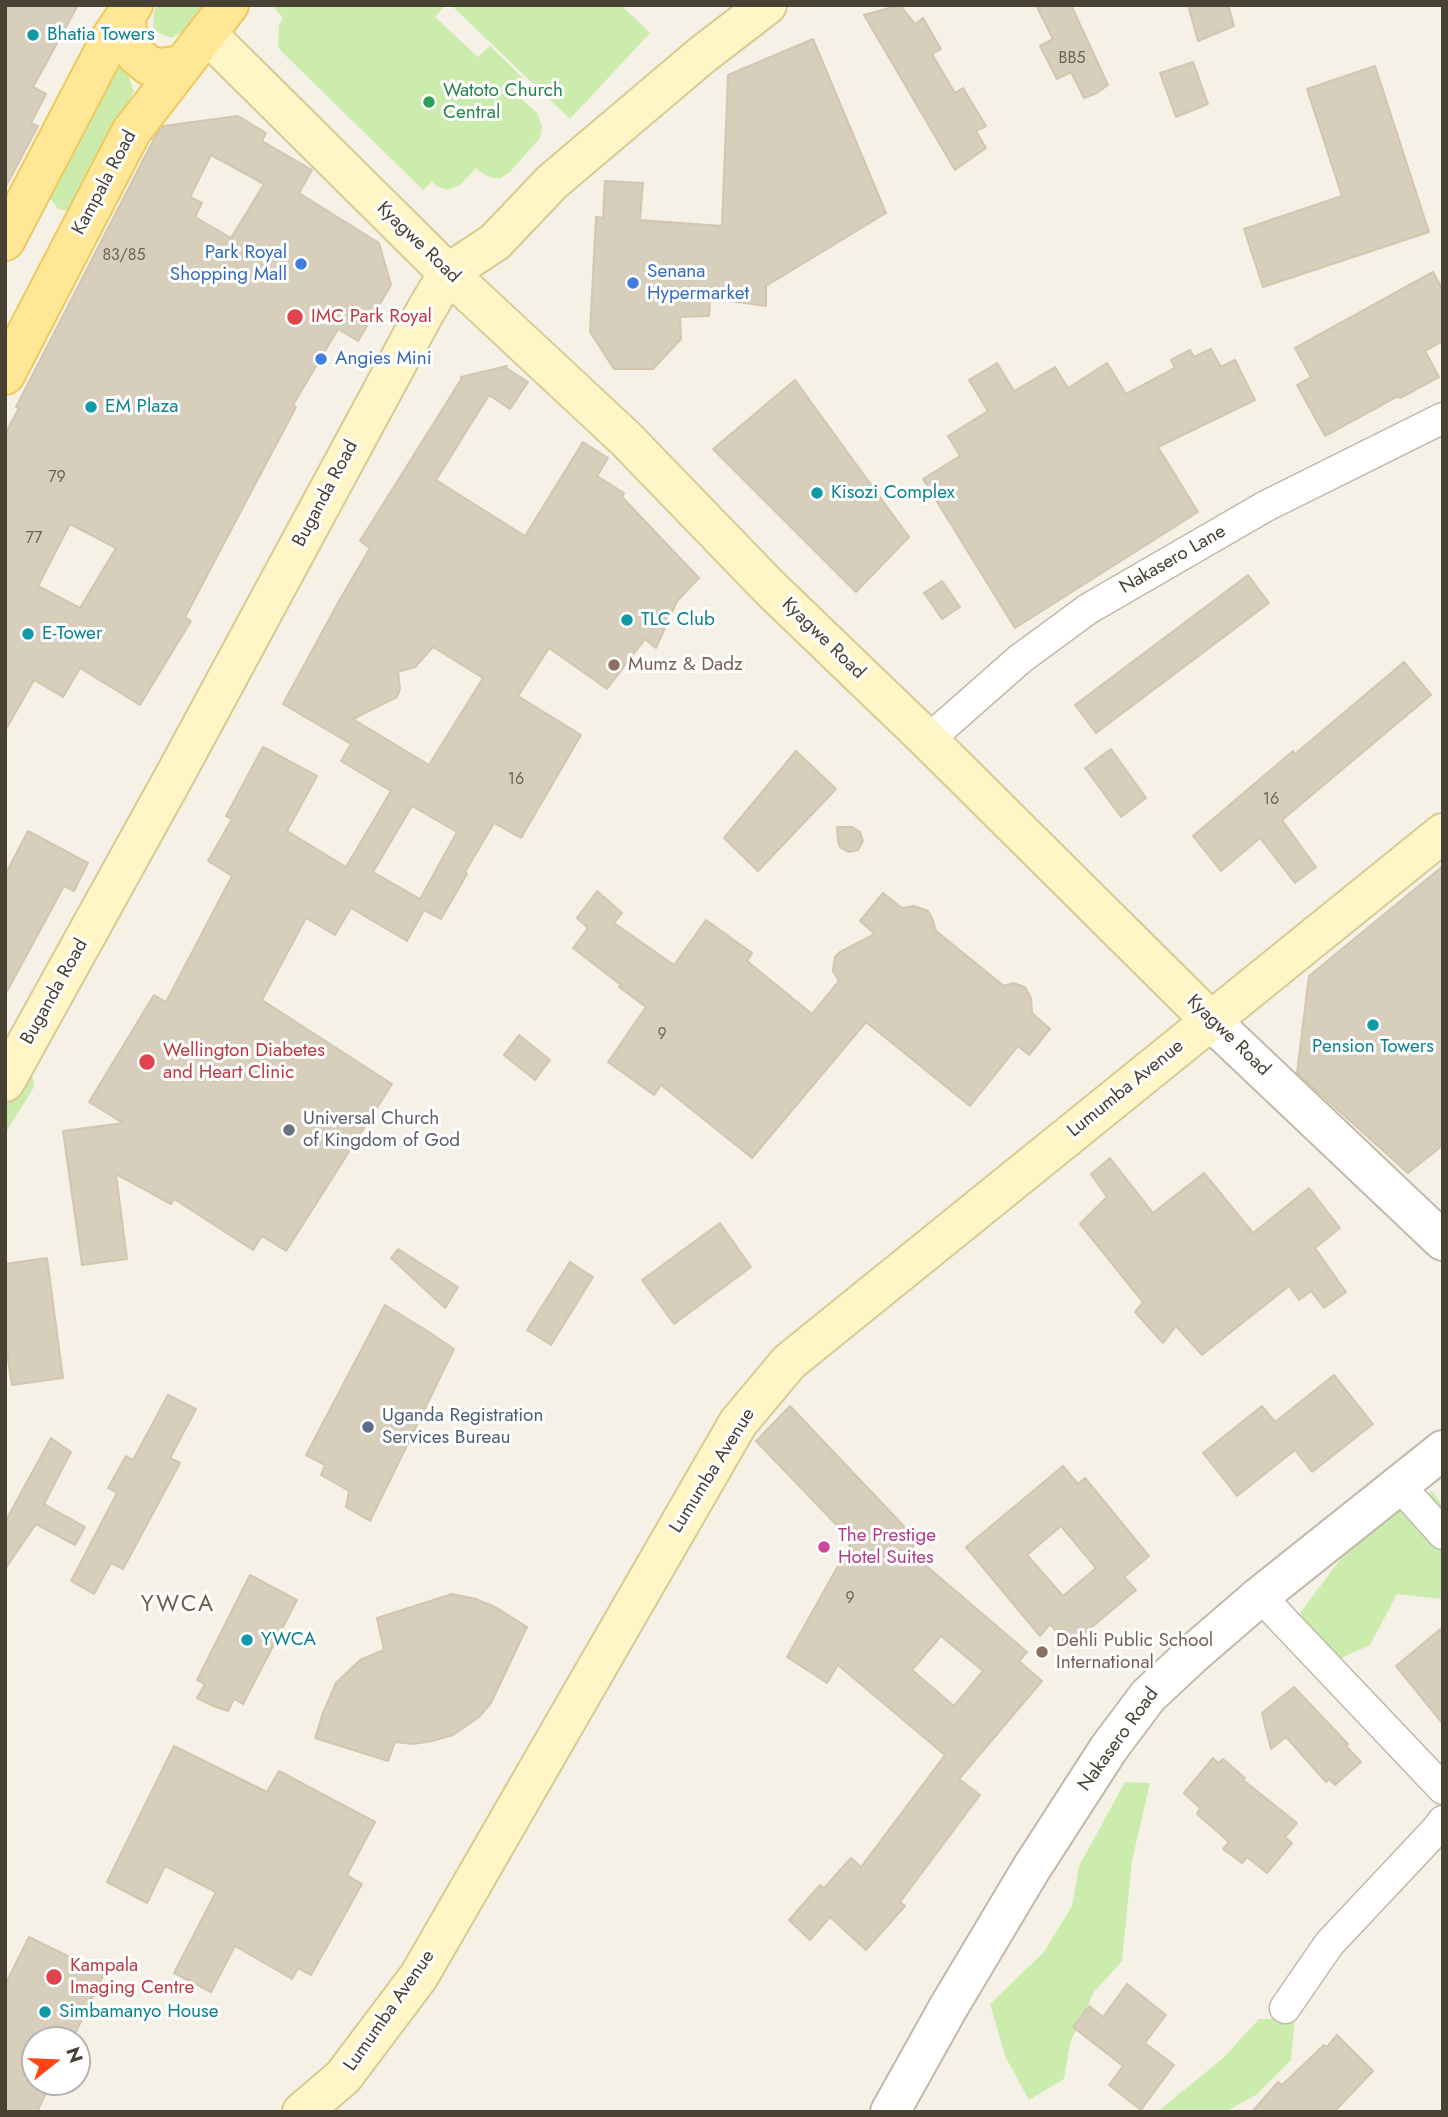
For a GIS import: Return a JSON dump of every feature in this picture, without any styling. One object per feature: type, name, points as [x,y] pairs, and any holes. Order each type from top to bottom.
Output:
[{"type":"main road","name":"Buganda Road","points":[[5,1083],[448,273],[495,242],[551,183],[702,55],[767,5]]},
{"type":"main road","points":[[129,11],[129,43],[136,55],[148,65],[159,68],[182,65]]},
{"type":"main road","points":[[5,241],[112,36],[129,11]]},
{"type":"main road","name":"Kyagwe Road","points":[[218,20],[448,273],[626,439],[770,588],[1211,1020]]},
{"type":"main road","name":"Kampala Road","points":[[5,375],[131,132],[218,20]]},
{"type":"main road","name":"Lumumba Avenue","points":[[302,2112],[343,2077],[419,1976],[738,1423],[789,1362],[1443,833]]},
{"type":"street","name":"Nakasero Lane","points":[[928,740],[1020,659],[1088,609],[1266,506],[1443,418]]},
{"type":"street","name":"Kyagwe Road","points":[[1211,1020],[1443,1241]]},
{"type":"street","name":"Nakasero Road","points":[[890,2112],[1031,1869],[1109,1748],[1148,1696],[1259,1596],[1443,1450]]},
{"type":"street","points":[[1399,1485],[1443,1534]]},
{"type":"street","points":[[1259,1596],[1443,1789]]},
{"type":"street","points":[[1285,2008],[1329,1944],[1443,1821]]},
{"type":"green space","points":[[158,5],[203,5],[184,32],[171,38],[157,32],[153,26],[154,11]]},
{"type":"green space","name":"Watoto Church Central","points":[[272,5],[445,5],[435,17],[478,57],[490,46],[524,79],[513,91],[537,113],[542,127],[540,138],[510,172],[501,178],[483,174],[476,168],[460,185],[448,190],[432,182],[423,190],[281,51],[278,45],[279,25],[283,18]]},
{"type":"green space","name":"Watoto Church Central","points":[[451,5],[621,5],[650,33],[570,119]]},
{"type":"green space","points":[[116,65],[126,70],[134,91],[71,211],[58,209],[51,199],[51,190]]},
{"type":"green space","points":[[32,1072],[34,1087],[5,1134],[5,1095]]},
{"type":"green space","points":[[1432,1491],[1443,1506],[1443,1599],[1397,1594],[1370,1645],[1337,1660],[1304,1664],[1300,1613],[1342,1557],[1394,1513]]},
{"type":"green space","points":[[1125,1782],[1150,1783],[1132,1861],[1122,1961],[1094,1992],[1070,2043],[1064,2079],[1029,2100],[1005,2056],[990,2004],[1044,1952],[1072,1906],[1079,1866]]},
{"type":"green space","points":[[1295,2018],[1291,2060],[1256,2095],[1225,2112],[1157,2112],[1222,2059],[1259,2019]]},
{"type":"building","points":[[5,5],[78,5],[33,87],[46,94],[31,123],[38,126],[5,188]]},
{"type":"building","points":[[900,5],[915,24],[923,18],[941,49],[932,54],[955,93],[963,88],[986,126],[976,131],[986,148],[955,170],[864,15]]},
{"type":"building","points":[[1036,5],[1071,5],[1108,85],[1084,98],[1071,72],[1057,79],[1040,46],[1053,39]]},
{"type":"building","points":[[1188,5],[1228,5],[1234,26],[1198,41]]},
{"type":"building","points":[[813,39],[886,213],[766,286],[766,306],[710,298],[709,316],[680,317],[681,339],[653,369],[614,369],[590,332],[596,217],[603,218],[605,181],[643,183],[640,220],[722,226],[728,75]]},
{"type":"building","points":[[1193,62],[1208,104],[1176,117],[1160,73]]},
{"type":"building","points":[[1375,66],[1429,232],[1263,287],[1244,229],[1342,196],[1307,89]]},
{"type":"building","points":[[238,116],[266,133],[262,141],[312,170],[299,193],[379,243],[391,285],[358,341],[338,329],[293,405],[296,407],[185,617],[191,621],[140,705],[80,668],[63,697],[34,680],[5,731],[5,434],[19,408],[16,407],[163,126]],"holes":[[[211,155],[264,184],[231,238],[195,217],[202,203],[190,197]],[[70,524],[116,548],[80,608],[38,586]]]},
{"type":"building","points":[[1433,272],[1443,290],[1443,341],[1425,351],[1439,377],[1325,436],[1297,385],[1311,377],[1295,348]]},
{"type":"building","points":[[1211,349],[1221,367],[1235,360],[1255,400],[1158,447],[1198,512],[1015,628],[923,479],[960,456],[948,436],[988,411],[969,380],[997,363],[1014,391],[1055,367],[1068,388],[1107,363],[1126,394],[1175,368],[1171,360],[1190,350],[1194,357]]},
{"type":"building","points":[[507,366],[506,368],[528,382],[510,409],[489,395],[436,480],[525,536],[583,442],[608,458],[597,476],[624,493],[622,497],[699,578],[677,601],[656,648],[645,639],[607,689],[549,648],[518,696],[581,735],[521,838],[494,823],[441,919],[424,910],[407,941],[351,908],[335,935],[306,918],[262,1000],[392,1084],[286,1251],[262,1236],[253,1250],[174,1199],[171,1204],[116,1174],[127,1259],[82,1265],[63,1131],[123,1123],[89,1102],[154,995],[166,1002],[232,876],[208,861],[232,819],[226,816],[263,747],[317,776],[287,831],[346,867],[391,791],[341,761],[351,744],[283,704],[370,548],[360,541],[461,377]],"holes":[[[433,647],[483,678],[429,765],[353,719],[397,697],[400,689],[398,672],[415,667]],[[412,806],[457,832],[420,899],[373,872]]]},
{"type":"building","name":"Kisozi Complex","points":[[795,380],[909,537],[856,592],[713,449]]},
{"type":"building","points":[[1248,575],[1269,603],[1096,733],[1075,705]]},
{"type":"building","points":[[942,581],[960,607],[942,619],[924,593]]},
{"type":"building","points":[[1404,662],[1431,695],[1282,820],[1316,867],[1295,883],[1260,838],[1221,871],[1193,836]]},
{"type":"building","points":[[1111,749],[1146,798],[1121,817],[1085,768]]},
{"type":"building","points":[[796,751],[836,789],[758,871],[724,838]]},
{"type":"building","points":[[837,827],[852,827],[860,832],[863,841],[858,850],[848,852],[840,847]]},
{"type":"building","points":[[28,831],[88,863],[74,891],[64,886],[5,995],[5,875]]},
{"type":"building","name":"Pension Towers","points":[[1443,866],[1443,1145],[1408,1173],[1297,1073],[1309,976]]},
{"type":"building","points":[[597,891],[622,913],[614,923],[674,965],[706,920],[752,953],[747,961],[812,1014],[839,981],[833,971],[835,957],[875,934],[860,921],[883,893],[902,908],[914,906],[928,911],[936,931],[1004,986],[1013,983],[1025,987],[1031,998],[1032,1013],[1050,1029],[1029,1055],[1018,1046],[970,1106],[866,1022],[752,1158],[661,1085],[654,1095],[608,1062],[646,1007],[573,948],[588,928],[577,918]]},
{"type":"building","points":[[519,1035],[550,1060],[535,1080],[504,1055]]},
{"type":"building","points":[[1110,1158],[1153,1213],[1204,1173],[1253,1233],[1309,1188],[1340,1228],[1315,1248],[1346,1292],[1324,1308],[1311,1291],[1299,1300],[1289,1286],[1202,1355],[1176,1326],[1163,1343],[1135,1312],[1143,1302],[1080,1224],[1107,1197],[1091,1174]]},
{"type":"building","points":[[720,1223],[751,1267],[674,1324],[642,1280]]},
{"type":"building","points":[[398,1249],[458,1287],[445,1308],[391,1258]]},
{"type":"building","points":[[47,1258],[63,1378],[12,1385],[5,1339],[5,1264]]},
{"type":"building","points":[[570,1262],[593,1277],[551,1345],[527,1330]]},
{"type":"building","name":"Uganda Registration Services Bureau","points":[[385,1305],[454,1349],[370,1521],[346,1507],[349,1491],[321,1475],[325,1465],[306,1455]]},
{"type":"building","points":[[1334,1375],[1373,1424],[1312,1472],[1295,1450],[1237,1496],[1203,1453],[1262,1406],[1275,1422]]},
{"type":"building","points":[[168,1395],[196,1409],[170,1458],[180,1463],[123,1569],[111,1563],[94,1594],[71,1581],[117,1493],[108,1488],[126,1456],[133,1460]]},
{"type":"building","points":[[790,1406],[917,1540],[910,1552],[1027,1652],[1019,1661],[1042,1681],[959,1779],[980,1795],[900,1902],[905,1906],[866,1950],[830,1917],[810,1940],[789,1920],[820,1885],[824,1888],[851,1858],[861,1867],[945,1755],[838,1665],[827,1683],[787,1657],[852,1541],[756,1441]],"holes":[[[941,1636],[983,1671],[954,1706],[912,1670]]]},
{"type":"building","points":[[51,1438],[71,1452],[44,1504],[85,1527],[75,1545],[36,1524],[5,1569],[5,1522]]},
{"type":"building","points":[[1063,1466],[1078,1484],[1085,1478],[1149,1556],[1124,1577],[1136,1590],[1068,1647],[1050,1624],[1040,1636],[966,1547]],"holes":[[[1061,1526],[1096,1568],[1063,1596],[1027,1555]]]},
{"type":"building","name":"YWCA","points":[[250,1575],[297,1600],[243,1704],[234,1699],[228,1711],[197,1698],[205,1684],[197,1680]]},
{"type":"building","points":[[452,1594],[476,1599],[497,1608],[527,1627],[491,1703],[479,1717],[453,1735],[413,1744],[395,1742],[388,1761],[315,1738],[336,1683],[360,1660],[384,1650],[377,1618]]},
{"type":"building","points":[[1443,1627],[1443,1724],[1396,1666]]},
{"type":"building","points":[[1294,1687],[1348,1744],[1346,1746],[1361,1762],[1335,1785],[1329,1779],[1326,1782],[1286,1737],[1271,1749],[1262,1713]]},
{"type":"building","points":[[174,1746],[267,1792],[279,1771],[375,1822],[347,1875],[362,1884],[311,1975],[298,1968],[292,1979],[235,1946],[211,1992],[174,1973],[216,1892],[165,1866],[147,1903],[107,1882]]},
{"type":"building","points":[[1213,1758],[1218,1763],[1223,1759],[1245,1778],[1243,1780],[1297,1823],[1285,1837],[1292,1843],[1267,1873],[1247,1857],[1242,1863],[1223,1849],[1229,1842],[1197,1814],[1200,1808],[1184,1793]]},
{"type":"building","name":"Simbamanyo House","points":[[29,1937],[104,1974],[79,2026],[21,2026],[21,2096],[44,2096],[37,2112],[5,2112],[5,1985]]},
{"type":"building","points":[[1127,1984],[1166,2015],[1145,2043],[1174,2065],[1141,2110],[1109,2085],[1123,2066],[1073,2027],[1089,2006],[1103,2017]]},
{"type":"building","points":[[1337,2035],[1373,2071],[1334,2112],[1252,2112],[1278,2082],[1282,2085],[1324,2045],[1327,2047]]},
{"type":"place","name":"Bhatia Towers","points":[[33,35]]},
{"type":"place","name":"Watoto Church Central","points":[[429,102]]},
{"type":"place","name":"Park Royal Shopping Mall","points":[[301,264]]},
{"type":"place","name":"Senana Hypermarket","points":[[633,283]]},
{"type":"place","name":"IMC Park Royal","points":[[295,317]]},
{"type":"place","name":"Angies Mini","points":[[321,359]]},
{"type":"place","name":"EM Plaza","points":[[91,407]]},
{"type":"place","name":"Kisozi Complex","points":[[817,493]]},
{"type":"place","name":"TLC Club","points":[[627,620]]},
{"type":"place","name":"E-Tower","points":[[28,634]]},
{"type":"place","name":"Mumz & Dadz","points":[[614,665]]},
{"type":"place","name":"Pension Towers","points":[[1373,1025]]},
{"type":"place","name":"Wellington Diabetes and Heart Clinic","points":[[147,1062]]},
{"type":"place","name":"Universal Church of Kingdom of God","points":[[289,1130]]},
{"type":"place","name":"Uganda Registration Services Bureau","points":[[368,1427]]},
{"type":"place","name":"The Prestige Hotel Suites","points":[[824,1547]]},
{"type":"place","name":"YWCA","points":[[247,1640]]},
{"type":"place","name":"Dehli Public School International","points":[[1042,1652]]},
{"type":"place","name":"Kampala Imaging Centre","points":[[54,1977]]},
{"type":"place","name":"Simbamanyo House","points":[[45,2012]]},
{"type":"district","name":"YWCA","points":[[178,1605]]}]
